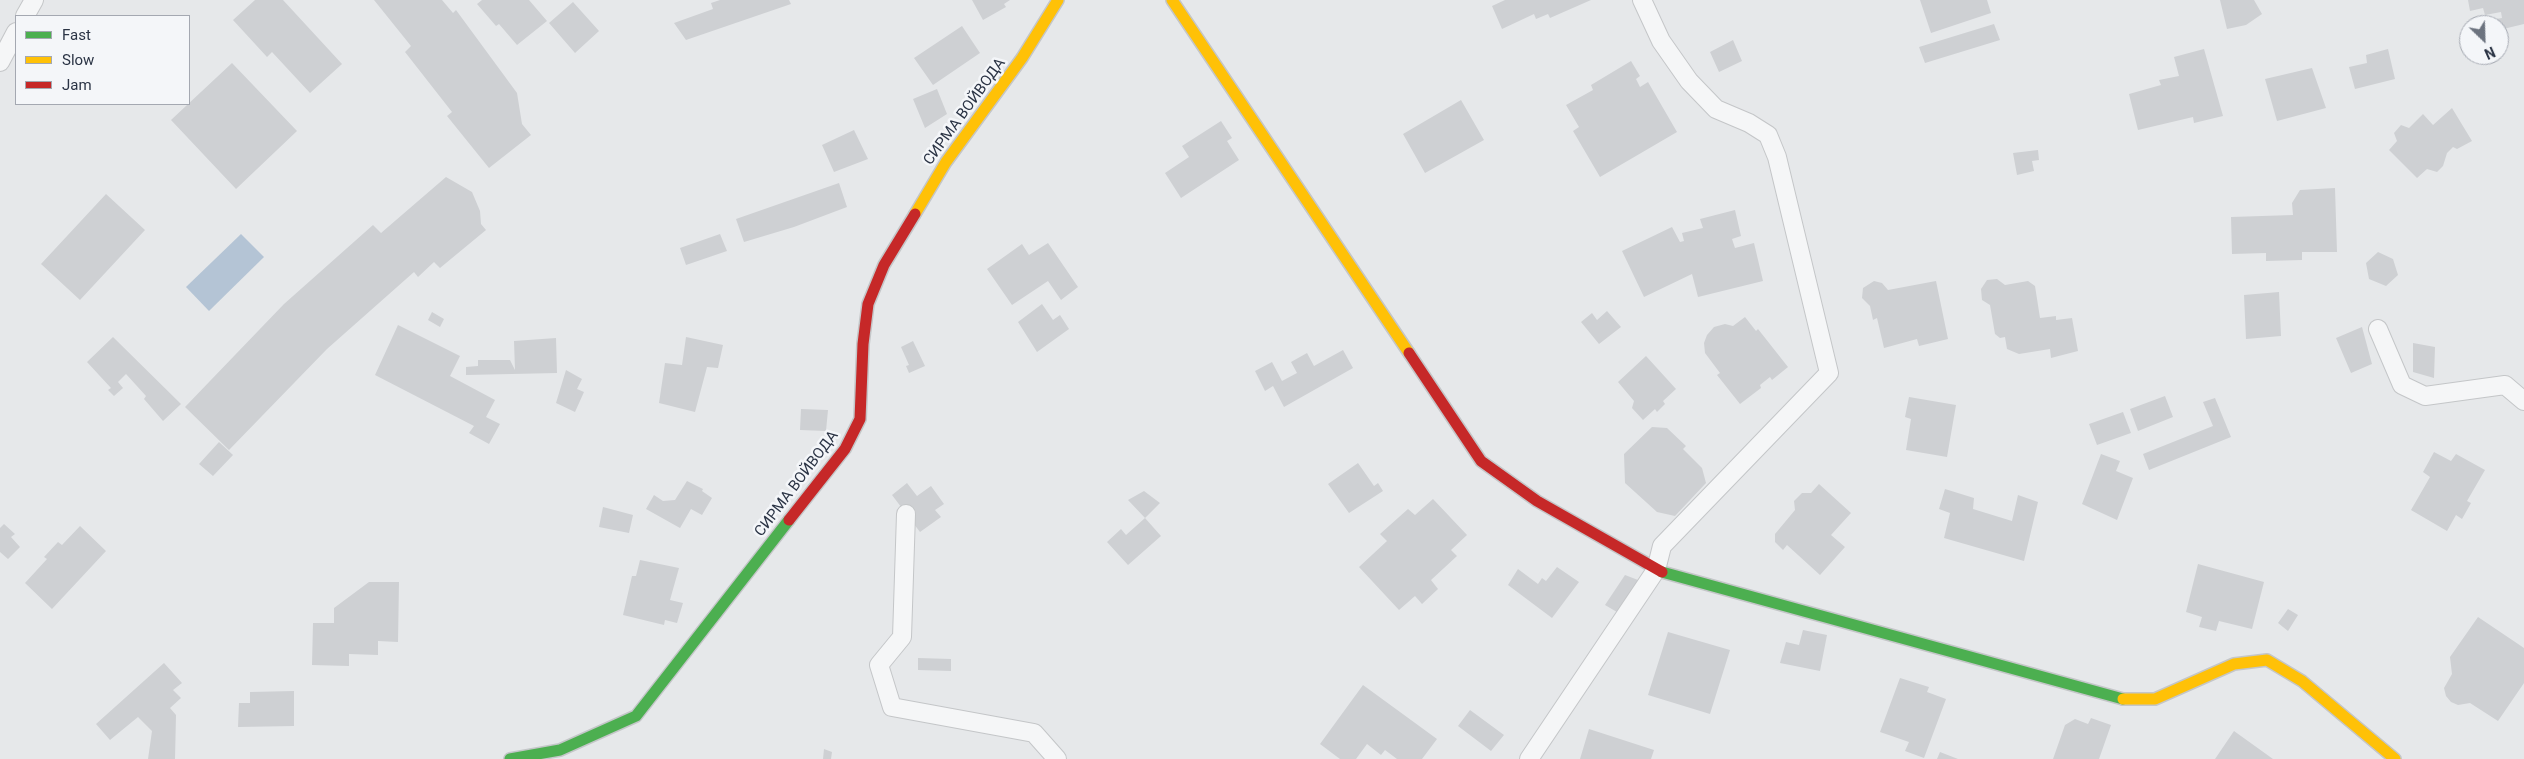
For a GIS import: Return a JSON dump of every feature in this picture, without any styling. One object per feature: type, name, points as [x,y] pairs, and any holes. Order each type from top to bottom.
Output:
[{"type":"street","name":"СИРМА ВОЙВОДА","points":[[510,759],[560,750],[636,716],[845,449],[860,419],[863,344],[868,304],[884,265],[946,162],[1022,58],[1058,0]]},
{"type":"street","points":[[1172,0],[1481,461],[1537,501],[1656,570],[2123,699],[2156,699],[2234,664],[2268,660],[2302,681],[2394,759]]},
{"type":"lane","points":[[26,15],[34,0]]},
{"type":"lane","points":[[1529,759],[1656,570],[1662,546],[1830,373],[1777,157],[1768,135],[1749,123],[1716,109],[1689,81],[1661,41],[1642,0]]},
{"type":"lane","points":[[0,62],[15,34]]},
{"type":"lane","points":[[2378,329],[2402,385],[2425,396],[2505,385],[2524,401]]},
{"type":"lane","points":[[906,514],[902,636],[880,665],[892,707],[1034,733],[1056,759]]},
{"type":"water","points":[[241,234],[264,257],[209,311],[186,287]]},
{"type":"building","points":[[255,0],[283,0],[342,64],[310,93],[272,52],[267,57],[233,20]]},
{"type":"building","points":[[374,0],[442,0],[453,13],[456,10],[517,93],[522,124],[531,135],[489,168],[447,116],[452,112],[405,52],[411,46]]},
{"type":"building","points":[[482,0],[529,0],[547,21],[517,45],[499,24],[496,26],[477,4]]},
{"type":"building","points":[[720,0],[789,0],[791,4],[686,40],[674,23],[713,9],[711,3]]},
{"type":"building","points":[[972,0],[1010,0],[1004,4],[1006,7],[983,20]]},
{"type":"building","points":[[1505,0],[1591,0],[1550,18],[1548,14],[1536,19],[1534,14],[1502,29],[1492,6]]},
{"type":"building","points":[[1920,0],[1987,0],[1991,13],[1931,33]]},
{"type":"building","points":[[2220,0],[2254,0],[2262,14],[2246,25],[2227,29]]},
{"type":"building","points":[[2468,0],[2524,0],[2524,24],[2509,28],[2509,15],[2502,15],[2501,12],[2485,15],[2483,8],[2470,11]]},
{"type":"building","points":[[573,2],[599,31],[575,53],[549,23]]},
{"type":"building","points":[[1994,24],[2000,40],[1925,63],[1919,47]]},
{"type":"building","points":[[962,26],[980,53],[933,85],[914,58]]},
{"type":"building","points":[[1733,40],[1742,61],[1719,72],[1710,52]]},
{"type":"building","points":[[2204,49],[2223,116],[2194,123],[2193,117],[2138,130],[2129,94],[2161,85],[2159,80],[2179,76],[2174,57]]},
{"type":"building","points":[[2388,49],[2395,79],[2355,89],[2349,67],[2367,63],[2366,55]]},
{"type":"building","points":[[1631,61],[1640,76],[1636,79],[1640,87],[1648,82],[1677,132],[1600,177],[1573,131],[1579,127],[1566,105],[1593,90],[1591,85]]},
{"type":"building","points":[[232,63],[297,131],[236,189],[171,120],[187,105],[190,105],[190,102]]},
{"type":"building","points":[[2312,68],[2326,108],[2277,121],[2265,79]]},
{"type":"building","points":[[937,89],[947,114],[925,128],[913,99]]},
{"type":"building","points":[[1461,100],[1484,140],[1425,173],[1403,134]]},
{"type":"building","points":[[2452,108],[2472,141],[2457,149],[2453,147],[2447,153],[2443,166],[2437,172],[2427,169],[2417,178],[2389,150],[2397,141],[2394,133],[2401,125],[2409,128],[2423,114],[2433,125]]},
{"type":"building","points":[[1221,121],[1232,138],[1227,141],[1239,160],[1181,198],[1165,173],[1189,157],[1182,146]]},
{"type":"building","points":[[854,130],[868,159],[834,172],[822,145]]},
{"type":"building","points":[[2038,150],[2039,160],[2032,161],[2034,171],[2017,175],[2013,153]]},
{"type":"building","points":[[446,177],[472,192],[480,211],[481,224],[486,230],[440,268],[434,262],[418,277],[414,272],[327,349],[229,450],[185,407],[284,304],[373,225],[381,233]]},
{"type":"building","points":[[839,183],[847,207],[794,227],[744,242],[736,219]]},
{"type":"building","points":[[2335,188],[2337,252],[2302,252],[2302,260],[2266,261],[2266,253],[2232,254],[2231,217],[2293,215],[2292,203],[2300,190]]},
{"type":"building","points":[[106,194],[145,230],[80,300],[41,264]]},
{"type":"building","points":[[1735,210],[1741,236],[1732,239],[1735,248],[1754,243],[1763,281],[1698,297],[1692,274],[1644,297],[1622,251],[1672,227],[1680,242],[1684,241],[1682,233],[1703,228],[1700,219]]},
{"type":"building","points":[[720,234],[727,251],[686,265],[680,248]]},
{"type":"building","points":[[1048,243],[1078,287],[1061,300],[1048,281],[1012,305],[987,269],[1022,244],[1029,255]]},
{"type":"building","points":[[2378,252],[2393,259],[2398,275],[2386,286],[2369,279],[2366,263]]},
{"type":"building","points":[[1997,279],[2005,285],[2028,281],[2035,286],[2040,318],[2056,316],[2056,320],[2072,318],[2078,351],[2051,358],[2050,349],[2019,354],[2007,349],[2005,337],[2000,338],[1995,334],[1990,305],[1982,300],[1981,289],[1987,280]]},
{"type":"building","points":[[1874,281],[1882,283],[1888,290],[1936,281],[1948,339],[1919,346],[1917,339],[1884,348],[1877,318],[1873,320],[1870,306],[1862,298],[1863,288]]},
{"type":"building","points":[[2279,292],[2281,336],[2246,339],[2244,295]]},
{"type":"building","points":[[1042,304],[1053,320],[1060,315],[1069,329],[1037,352],[1018,322]]},
{"type":"building","points":[[1607,311],[1621,327],[1599,344],[1581,322],[1592,313],[1597,320]]},
{"type":"building","points":[[432,312],[444,319],[440,327],[428,320]]},
{"type":"building","points":[[1745,317],[1756,331],[1758,329],[1788,367],[1772,380],[1770,377],[1760,385],[1761,388],[1740,404],[1717,375],[1720,373],[1705,353],[1704,343],[1707,335],[1714,327],[1725,324],[1733,326]]},
{"type":"building","points":[[398,325],[460,356],[450,376],[495,400],[486,417],[500,424],[489,444],[469,433],[474,426],[375,375]]},
{"type":"building","points":[[2362,327],[2372,364],[2351,373],[2336,338]]},
{"type":"building","points":[[113,337],[181,404],[163,421],[144,399],[146,396],[126,374],[118,382],[123,388],[114,396],[108,390],[111,388],[87,362]]},
{"type":"building","points":[[686,337],[723,345],[718,368],[707,367],[695,412],[659,403],[665,363],[682,365]]},
{"type":"building","points":[[556,338],[557,373],[466,375],[466,367],[478,366],[478,360],[510,360],[515,370],[514,341]]},
{"type":"building","points":[[913,341],[925,366],[909,373],[906,366],[909,365],[901,347]]},
{"type":"building","points":[[2413,343],[2435,347],[2434,378],[2413,372]]},
{"type":"building","points":[[1343,350],[1353,368],[1284,407],[1273,386],[1265,391],[1255,371],[1272,362],[1282,381],[1297,373],[1291,362],[1307,353],[1314,366]]},
{"type":"building","points":[[1646,356],[1676,389],[1663,401],[1665,404],[1657,412],[1655,409],[1643,420],[1632,408],[1634,401],[1618,382]]},
{"type":"building","points":[[566,370],[582,379],[577,389],[584,392],[575,412],[556,403]]},
{"type":"building","points":[[2165,396],[2173,417],[2138,431],[2130,409]]},
{"type":"building","points":[[1909,397],[1956,405],[1947,457],[1906,450],[1911,419],[1905,417]]},
{"type":"building","points":[[2215,398],[2231,437],[2149,470],[2143,454],[2213,426],[2203,402]]},
{"type":"building","points":[[801,409],[828,410],[826,431],[800,430]]},
{"type":"building","points":[[2123,412],[2131,433],[2097,445],[2089,424]]},
{"type":"building","points":[[1652,427],[1667,428],[1686,446],[1683,449],[1702,468],[1706,483],[1675,516],[1657,512],[1625,483],[1624,454]]},
{"type":"building","points":[[219,442],[233,455],[213,476],[199,464]]},
{"type":"building","points":[[2434,452],[2451,461],[2456,454],[2485,470],[2467,501],[2471,503],[2462,519],[2456,515],[2447,531],[2411,510],[2430,477],[2423,472]]},
{"type":"building","points":[[2101,454],[2120,461],[2116,471],[2133,478],[2117,520],[2082,504]]},
{"type":"building","points":[[1358,463],[1374,486],[1378,483],[1383,491],[1349,513],[1328,484]]},
{"type":"building","points":[[687,481],[703,489],[702,491],[712,498],[702,515],[691,509],[680,528],[646,509],[654,495],[663,501],[675,500]]},
{"type":"building","points":[[907,483],[917,496],[931,486],[944,504],[935,510],[941,517],[920,532],[892,495]]},
{"type":"building","points":[[1819,484],[1851,513],[1831,535],[1845,547],[1820,575],[1787,545],[1783,550],[1775,542],[1775,534],[1795,510],[1794,501],[1802,493],[1811,493]]},
{"type":"building","points":[[1945,489],[1974,498],[1973,509],[2012,521],[2018,495],[2038,502],[2024,561],[1944,538],[1950,513],[1939,509]]},
{"type":"building","points":[[1144,491],[1160,503],[1145,518],[1128,500]]},
{"type":"building","points":[[1433,499],[1467,535],[1451,550],[1457,556],[1431,580],[1438,589],[1422,604],[1415,596],[1399,610],[1359,567],[1387,541],[1380,534],[1408,509],[1415,515]]},
{"type":"building","points":[[603,507],[633,515],[629,533],[599,527]]},
{"type":"building","points":[[1145,518],[1161,536],[1128,565],[1107,542],[1121,529],[1126,535]]},
{"type":"building","points":[[4,524],[15,534],[11,537],[20,547],[8,559],[0,552],[0,528]]},
{"type":"building","points":[[80,526],[106,551],[52,609],[25,583],[47,559],[44,557],[58,542],[62,545]]},
{"type":"building","points":[[640,560],[679,568],[670,600],[683,603],[677,623],[665,620],[664,625],[623,615],[632,576],[636,576]]},
{"type":"building","points":[[2198,564],[2264,582],[2252,629],[2219,621],[2216,631],[2199,627],[2202,617],[2186,612]]},
{"type":"building","points":[[1557,567],[1579,582],[1552,618],[1508,585],[1518,569],[1538,584],[1542,578],[1546,581]]},
{"type":"building","points":[[1625,575],[1638,580],[1622,615],[1605,605]]},
{"type":"building","points":[[369,582],[399,582],[398,642],[378,641],[378,655],[349,654],[349,666],[312,665],[313,623],[334,623],[334,608]]},
{"type":"building","points":[[2288,609],[2298,615],[2288,631],[2278,623]]},
{"type":"building","points":[[2478,617],[2524,648],[2524,683],[2498,721],[2470,703],[2458,705],[2451,702],[2446,696],[2444,688],[2452,674],[2450,657]]},
{"type":"building","points":[[1803,630],[1827,635],[1820,671],[1780,663],[1786,642],[1799,645]]},
{"type":"building","points":[[1668,632],[1730,650],[1710,714],[1648,695]]},
{"type":"building","points":[[918,658],[951,659],[951,671],[918,670]]},
{"type":"building","points":[[164,663],[182,683],[173,690],[181,698],[170,708],[176,715],[175,759],[148,759],[152,731],[138,717],[110,740],[96,724]]},
{"type":"building","points":[[1900,678],[1929,687],[1927,692],[1946,699],[1924,758],[1905,751],[1909,742],[1880,732]]},
{"type":"building","points":[[1363,685],[1437,739],[1422,759],[1397,759],[1385,750],[1381,755],[1367,744],[1356,759],[1340,759],[1320,744]]},
{"type":"building","points":[[294,691],[294,726],[238,727],[239,703],[250,703],[250,692]]},
{"type":"building","points":[[1470,710],[1504,735],[1491,751],[1458,726]]},
{"type":"building","points":[[2091,718],[2111,725],[2099,759],[2053,759],[2065,725],[2075,719],[2088,724]]},
{"type":"building","points":[[1589,729],[1654,750],[1651,759],[1580,759]]},
{"type":"building","points":[[2234,731],[2273,759],[2215,759]]},
{"type":"building","points":[[824,749],[832,752],[831,759],[823,759]]},
{"type":"building","points":[[1940,752],[1958,759],[1937,759]]},
{"type":"traffic: fast","points":[[510,759],[560,750],[636,716],[789,520]]},
{"type":"traffic: fast","points":[[1662,572],[2123,699]]},
{"type":"traffic: slow","points":[[915,214],[946,162],[1022,58],[1058,0]]},
{"type":"traffic: slow","points":[[1172,0],[1409,353]]},
{"type":"traffic: slow","points":[[2123,699],[2155,699],[2234,664],[2267,660],[2302,681],[2395,759]]},
{"type":"traffic: jam","points":[[789,520],[845,449],[860,419],[863,344],[868,304],[884,265],[915,214]]},
{"type":"traffic: jam","points":[[1409,353],[1481,461],[1537,501],[1662,572]]}]
